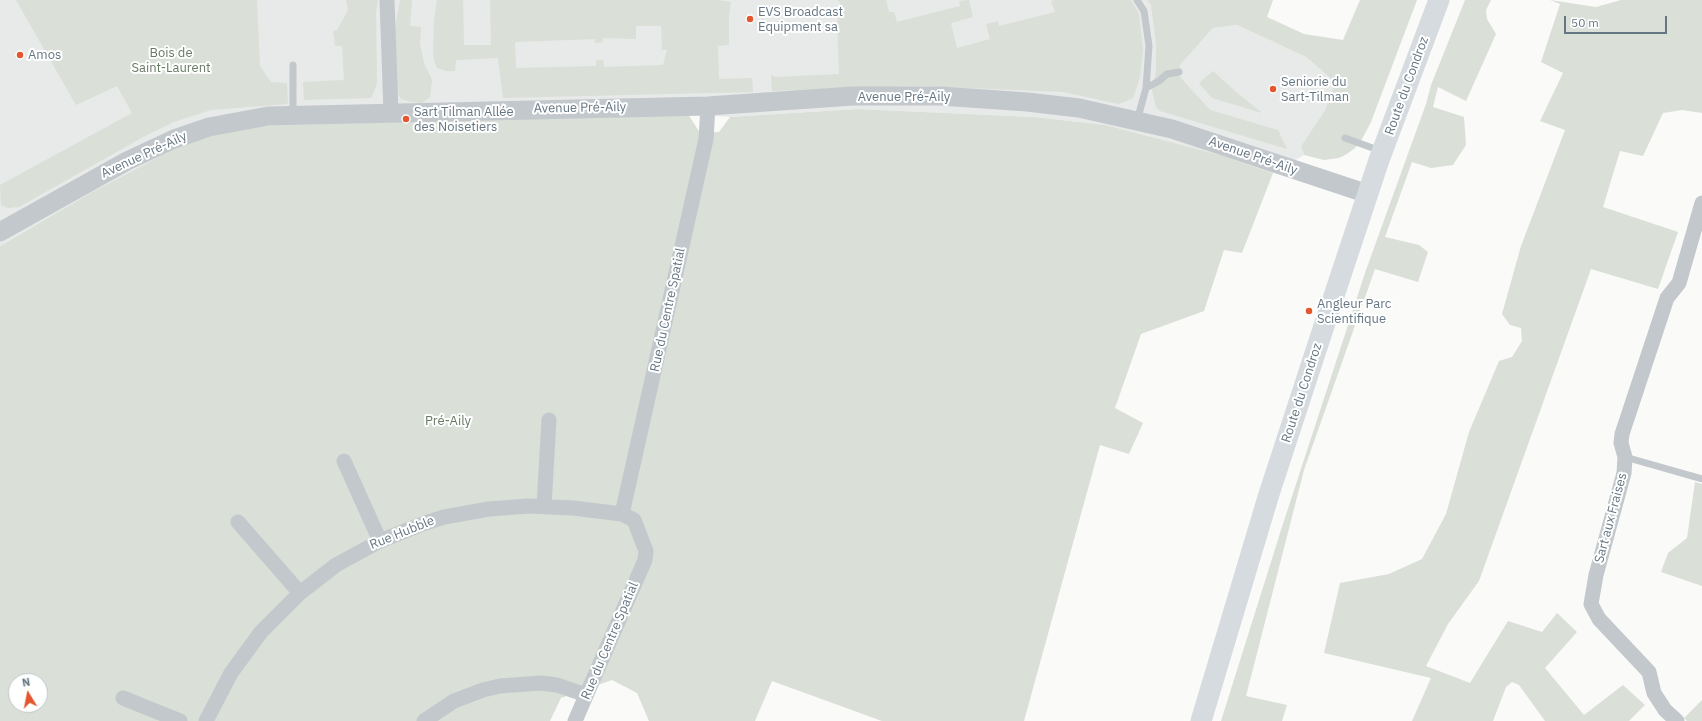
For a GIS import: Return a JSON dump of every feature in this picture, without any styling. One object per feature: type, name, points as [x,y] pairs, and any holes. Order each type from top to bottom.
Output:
[{"type":"main road","name":"Route du Condroz","points":[[1201,721],[1269,494],[1382,151],[1439,0]]},
{"type":"street","points":[[386,0],[391,112]]},
{"type":"street","name":"Avenue Pré-Aily","points":[[2,227],[127,161],[174,139],[208,127],[268,116],[391,112],[708,106],[853,96],[941,96],[1027,102],[1079,108],[1179,131],[1368,194]]},
{"type":"street","name":"Rue du Centre Spatial","points":[[575,721],[645,560],[646,551],[634,520],[622,514],[706,139],[708,106]]},
{"type":"street","name":"Sart aux Fraises","points":[[1677,721],[1665,710],[1654,693],[1649,672],[1599,619],[1591,604],[1596,575],[1624,473],[1625,457],[1621,443],[1622,434],[1667,298],[1679,284],[1702,203]]},
{"type":"street","points":[[544,506],[549,420]]},
{"type":"street","points":[[344,461],[380,540]]},
{"type":"street","name":"Rue Hubble","points":[[206,721],[221,690],[243,655],[278,613],[300,593],[336,565],[380,540],[444,517],[507,506],[544,506],[622,514]]},
{"type":"street","points":[[238,522],[300,593]]},
{"type":"street","points":[[424,721],[454,702],[483,690],[500,686],[541,683],[558,686],[586,695]]},
{"type":"street","points":[[122,698],[180,721]]},
{"type":"lane","points":[[1137,0],[1144,11],[1148,46],[1146,88],[1137,121]]},
{"type":"lane","points":[[292,65],[293,115]]},
{"type":"lane","points":[[1146,88],[1159,82],[1167,74],[1179,72]]},
{"type":"lane","points":[[1345,138],[1382,151]]},
{"type":"lane","points":[[1625,457],[1702,479]]},
{"type":"shaded area","points":[[0,0],[1183,0],[1180,65],[1213,28],[1237,25],[1306,57],[1335,82],[1325,110],[1301,146],[1304,155],[1273,173],[1220,155],[1106,125],[1034,117],[857,109],[730,117],[688,114],[87,195],[0,246]]},
{"type":"green space","name":"Bois de Saint-Laurent","points":[[16,0],[257,0],[260,66],[271,82],[287,83],[288,104],[211,110],[174,122],[145,136],[19,207],[8,208],[1,205],[0,185],[132,113],[117,86],[76,105]]},
{"type":"green space","points":[[346,0],[378,0],[376,12],[377,84],[371,98],[304,100],[303,82],[344,80],[342,46],[335,46],[333,31],[337,30],[348,10]]},
{"type":"green space","points":[[400,0],[412,0],[410,26],[421,27],[420,44],[424,63],[432,80],[430,97],[422,103],[401,99],[394,87],[394,33]]},
{"type":"green space","points":[[437,0],[463,0],[464,45],[491,45],[490,0],[718,0],[731,2],[729,16],[729,45],[718,46],[719,79],[752,78],[753,92],[503,98],[498,58],[456,60],[455,71],[446,71],[437,68],[434,61],[433,51],[434,20]],"holes":[[[636,26],[661,26],[662,50],[667,50],[663,65],[604,67],[603,60],[596,60],[596,66],[516,68],[515,42],[595,39],[595,43],[603,42],[603,38],[636,39]]]},
{"type":"green space","points":[[838,0],[886,0],[889,12],[894,12],[897,22],[960,6],[959,1],[969,0],[973,17],[951,23],[957,48],[990,39],[986,24],[998,21],[999,26],[1055,12],[1051,1],[1131,0],[1139,14],[1143,50],[1140,77],[1133,98],[1119,104],[1063,92],[922,86],[772,91],[771,75],[776,77],[839,74],[837,23],[842,6]]},
{"type":"green space","points":[[1147,0],[1273,0],[1267,17],[1304,34],[1343,40],[1360,0],[1417,0],[1371,122],[1362,139],[1355,148],[1347,154],[1339,158],[1324,160],[1304,155],[1301,146],[1325,110],[1335,82],[1306,57],[1237,25],[1213,28],[1180,65],[1180,77],[1210,110],[1278,130],[1287,149],[1160,111],[1156,107],[1152,90],[1156,71],[1156,43],[1151,5]]},
{"type":"green space","points":[[1465,0],[1491,0],[1486,10],[1487,19],[1496,34],[1466,101],[1438,87],[1433,107],[1464,117],[1466,145],[1453,165],[1431,168],[1412,162],[1385,237],[1419,245],[1428,252],[1418,282],[1375,269],[1304,470],[1246,696],[1287,705],[1282,721],[1221,721],[1281,530],[1366,270],[1426,104],[1431,85]]},
{"type":"green space","points":[[1550,0],[1596,7],[1621,0],[1702,0],[1702,113],[1682,110],[1663,113],[1643,156],[1620,151],[1603,207],[1678,232],[1658,289],[1591,269],[1479,581],[1448,624],[1426,666],[1470,683],[1508,621],[1542,632],[1557,613],[1577,632],[1545,668],[1584,715],[1623,685],[1645,705],[1629,721],[1545,721],[1519,685],[1512,682],[1506,687],[1493,721],[1412,721],[1431,678],[1324,653],[1340,583],[1389,574],[1422,559],[1446,514],[1469,432],[1499,361],[1512,357],[1522,341],[1521,328],[1510,325],[1502,314],[1521,246],[1565,130],[1540,121],[1563,73],[1541,62],[1560,4]]},
{"type":"green space","points":[[1213,71],[1262,113],[1212,98],[1199,83]]},
{"type":"green space","name":"Pré-Aily","points":[[857,109],[1034,117],[1106,125],[1220,155],[1273,173],[1242,253],[1224,250],[1204,311],[1141,334],[1115,408],[1143,423],[1129,454],[1100,445],[1024,721],[882,721],[772,681],[755,721],[649,721],[637,693],[612,680],[561,698],[550,721],[0,721],[0,246],[87,195],[178,147],[218,134],[260,126],[688,114],[700,133],[719,132],[730,117]]},
{"type":"green space","points":[[1695,482],[1702,484],[1702,586],[1661,572],[1668,553],[1687,538]]},
{"type":"green space","points":[[1702,700],[1702,721],[1687,721],[1684,718]]},
{"type":"place","name":"EVS Broadcast Equipment sa","points":[[750,19]]},
{"type":"place","name":"Amos","points":[[20,55]]},
{"type":"place","name":"Seniorie du Sart-Tilman","points":[[1273,89]]},
{"type":"place","name":"Sart Tilman Allée des Noisetiers","points":[[406,119]]},
{"type":"place","name":"Angleur Parc Scientifique","points":[[1309,311]]}]
